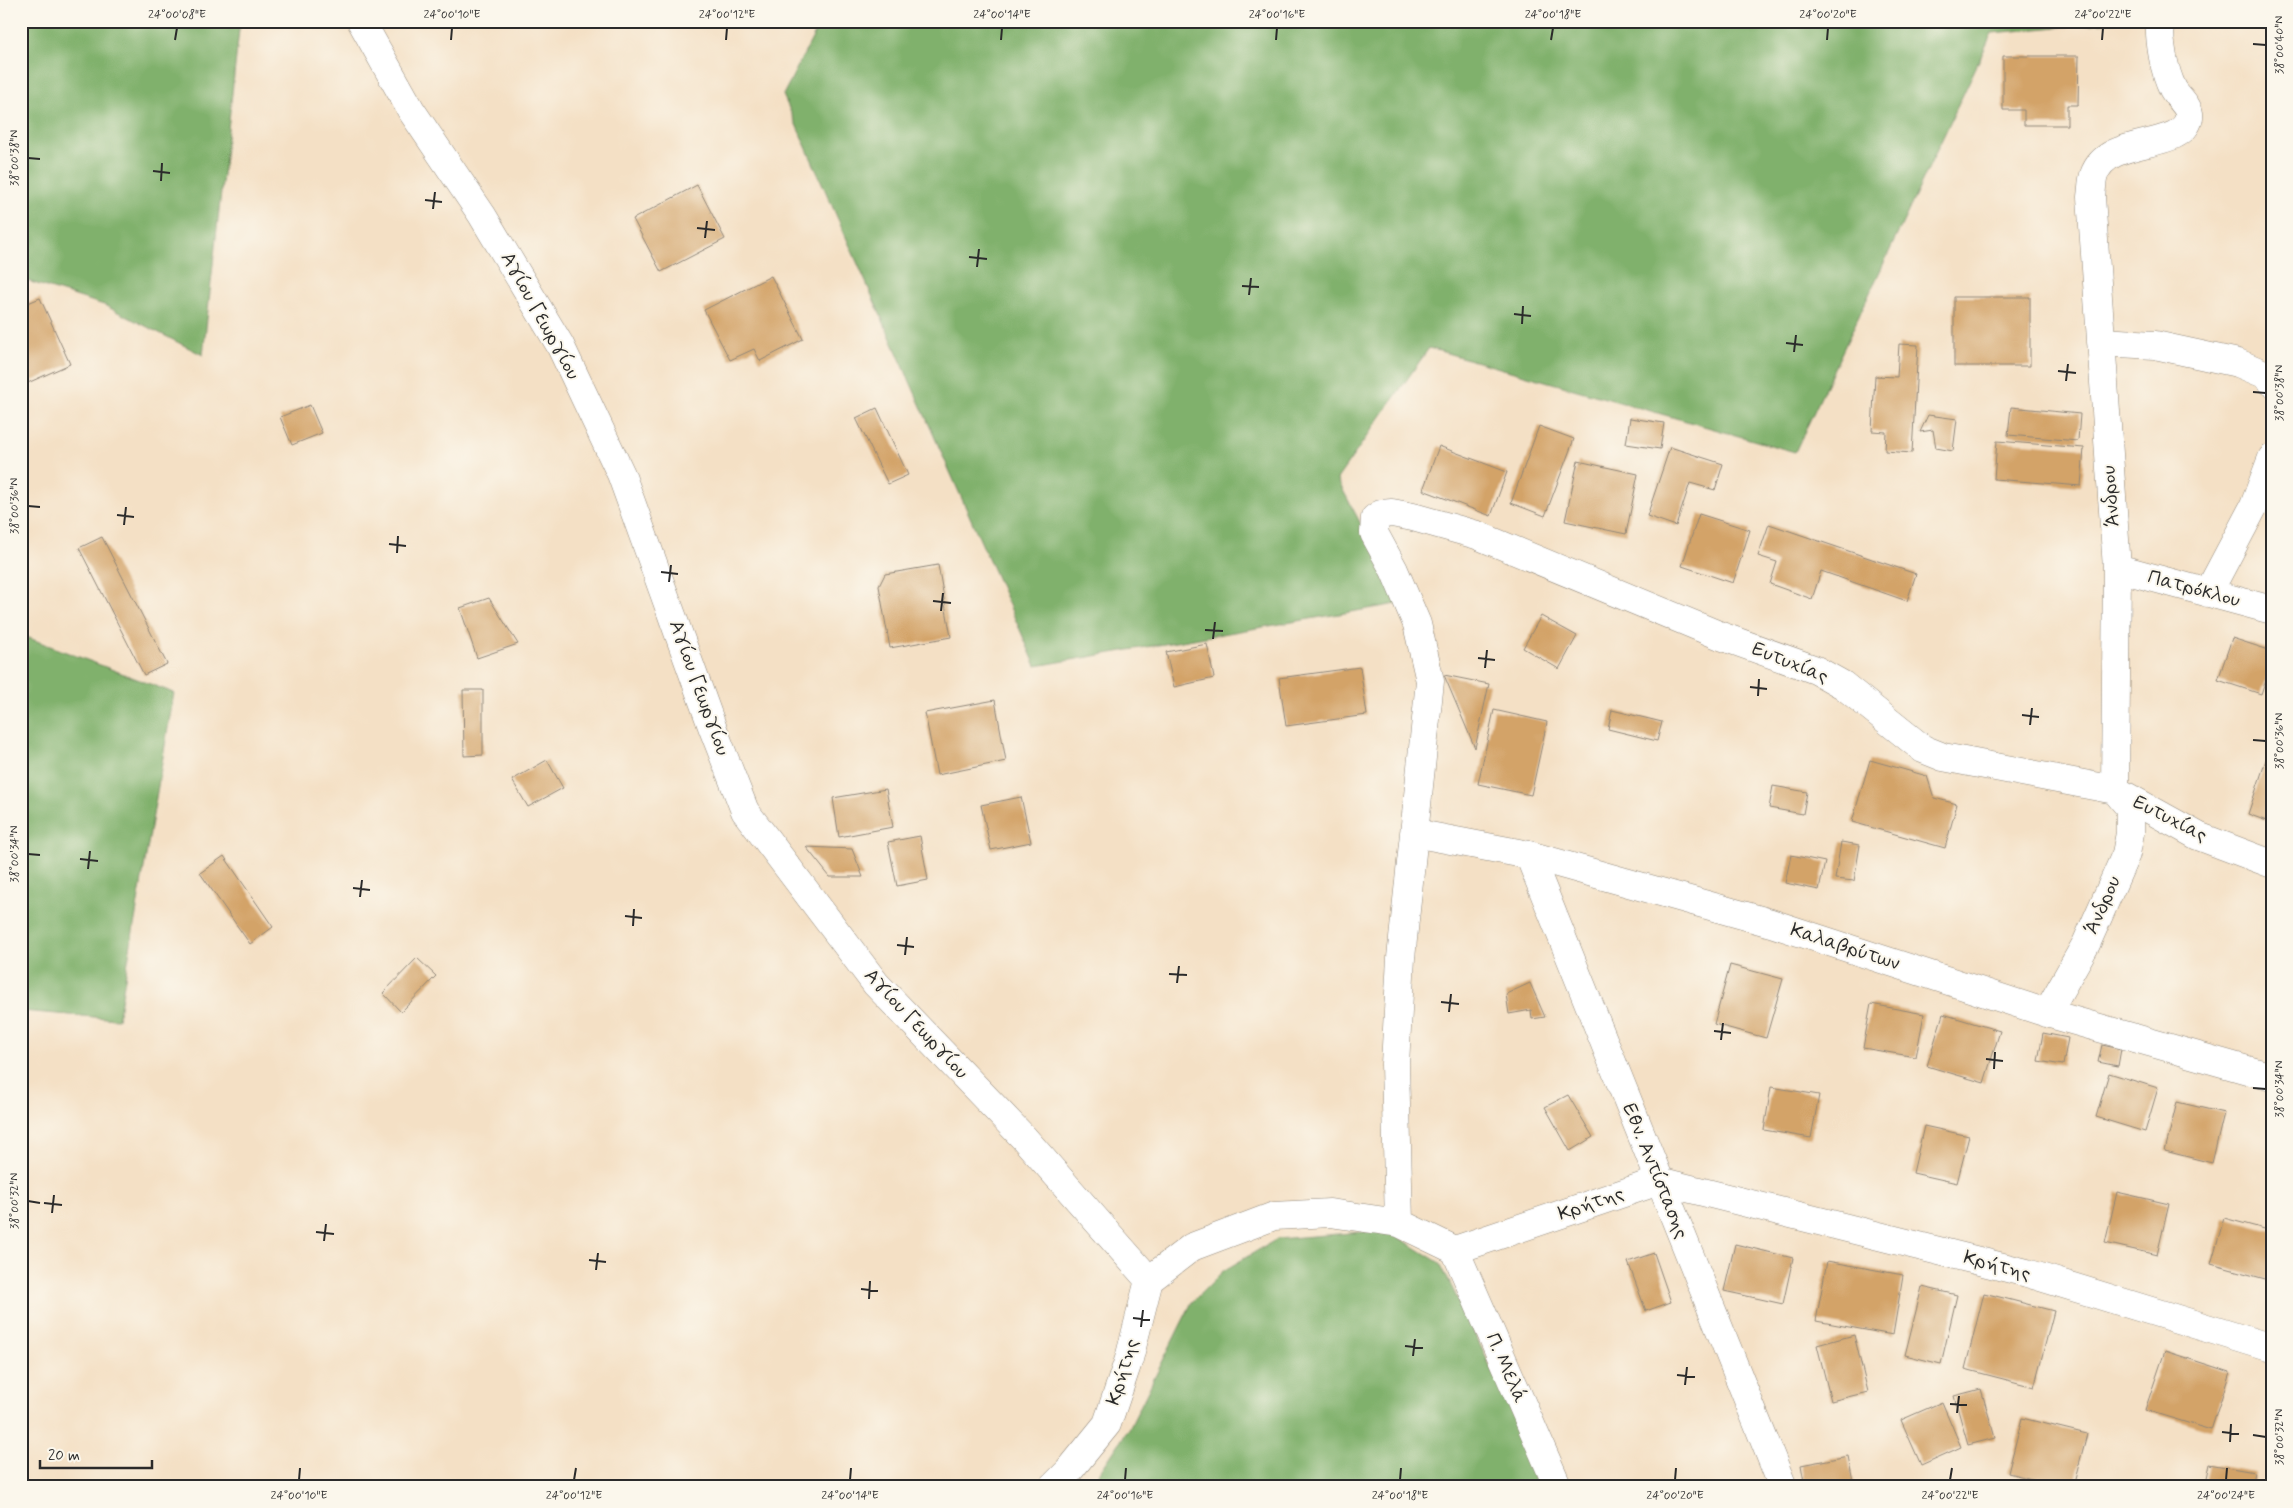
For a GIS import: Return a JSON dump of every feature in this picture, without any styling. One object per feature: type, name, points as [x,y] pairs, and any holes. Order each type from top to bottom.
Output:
[{"type":"street","name":"Αγίου Γεωργίου","points":[[361,21],[411,110],[482,215],[560,345],[621,474],[713,729],[745,811],[876,984],[1024,1138],[1149,1280]]},
{"type":"street","name":"Άνδρου","points":[[2047,1013],[2086,944],[2126,854],[2130,833],[2130,808],[2115,790],[2116,568],[2091,197],[2094,174],[2104,159],[2121,149],[2177,133],[2186,125],[2189,116],[2188,109],[2172,88],[2165,63],[2160,21]]},
{"type":"street","points":[[2101,342],[2155,345],[2238,362],[2269,376],[2272,382]]},
{"type":"street","points":[[2208,593],[2254,506],[2272,458]]},
{"type":"street","name":"Ευτυχίας","points":[[1414,833],[1430,681],[1417,624],[1394,570],[1374,533],[1375,518],[1381,514],[1392,513],[1413,517],[1477,536],[1722,636],[1816,670],[1843,685],[1923,749],[1943,757],[2115,790],[2198,836],[2272,864]]},
{"type":"street","name":"Πατρόκλου","points":[[2116,568],[2272,610]]},
{"type":"street","points":[[1399,1223],[1395,1064],[1401,958],[1414,833]]},
{"type":"street","name":"Καλαβρύτων","points":[[1414,833],[1529,855],[1771,923],[2047,1013],[2272,1077]]},
{"type":"street","name":"Εθν. Αντίστασης","points":[[1529,855],[1783,1487]]},
{"type":"street","name":"Κρήτης","points":[[1455,1250],[1659,1181],[2027,1273],[2272,1348]]},
{"type":"street","points":[[1149,1280],[1192,1247],[1274,1216],[1330,1213],[1399,1223],[1455,1250]]},
{"type":"street","name":"Π. Μελά","points":[[1455,1250],[1558,1487]]},
{"type":"street","name":"Κρήτης","points":[[1054,1487],[1107,1424],[1129,1359],[1149,1280]]},
{"type":"green space","points":[[21,21],[240,21],[203,355],[104,305],[21,279]]},
{"type":"green space","points":[[821,21],[2124,21],[1992,33],[1795,452],[1429,348],[1337,479],[1403,603],[1036,666],[783,95]]},
{"type":"green space","points":[[21,635],[174,693],[118,1019],[21,1011]]},
{"type":"green space","points":[[1387,1230],[1440,1263],[1514,1415],[1537,1487],[1090,1487],[1130,1427],[1192,1302],[1223,1271],[1277,1239]]},
{"type":"building","points":[[2003,56],[2079,56],[2078,105],[2067,105],[2067,125],[2024,125],[2024,110],[2003,110]]},
{"type":"building","points":[[697,185],[725,239],[661,272],[633,219]]},
{"type":"building","points":[[771,276],[803,339],[760,361],[754,349],[730,360],[704,310]]},
{"type":"building","points":[[1954,297],[2030,297],[2030,366],[1954,366]]},
{"type":"building","points":[[40,298],[70,364],[21,386],[21,306]]},
{"type":"building","points":[[1899,344],[1918,345],[1912,453],[1885,451],[1886,432],[1872,431],[1875,376],[1897,377]]},
{"type":"building","points":[[310,405],[322,433],[292,445],[280,417]]},
{"type":"building","points":[[2011,407],[2080,414],[2078,441],[2008,435]]},
{"type":"building","points":[[877,408],[908,475],[888,484],[856,418]]},
{"type":"building","points":[[1928,415],[1957,419],[1953,451],[1936,448],[1933,430],[1920,432]]},
{"type":"building","points":[[1630,418],[1664,423],[1660,449],[1626,444]]},
{"type":"building","points":[[1539,426],[1574,439],[1545,516],[1511,503]]},
{"type":"building","points":[[1997,441],[2084,448],[2081,486],[1994,479]]},
{"type":"building","points":[[1439,446],[1507,472],[1491,516],[1423,490]]},
{"type":"building","points":[[1670,447],[1723,464],[1715,490],[1690,483],[1676,526],[1647,516]]},
{"type":"building","points":[[1578,461],[1638,474],[1626,534],[1565,521]]},
{"type":"building","points":[[1699,514],[1750,530],[1733,583],[1682,566]]},
{"type":"building","points":[[1769,524],[1916,574],[1907,601],[1821,571],[1812,599],[1770,584],[1777,562],[1758,556]]},
{"type":"building","points":[[102,537],[167,664],[144,675],[79,548]]},
{"type":"building","points":[[938,565],[951,637],[890,648],[879,586],[885,574]]},
{"type":"building","points":[[489,598],[518,644],[477,658],[460,608]]},
{"type":"building","points":[[1541,616],[1577,636],[1559,669],[1523,648]]},
{"type":"building","points":[[2232,638],[2272,651],[2272,661],[2261,694],[2218,680]]},
{"type":"building","points":[[1207,644],[1214,678],[1174,687],[1166,652]]},
{"type":"building","points":[[1360,667],[1367,715],[1286,726],[1279,678]]},
{"type":"building","points":[[1444,675],[1489,684],[1475,748]]},
{"type":"building","points":[[463,690],[483,690],[483,755],[464,756]]},
{"type":"building","points":[[995,700],[1006,761],[937,775],[925,713]]},
{"type":"building","points":[[1494,710],[1547,722],[1531,795],[1478,784]]},
{"type":"building","points":[[1612,710],[1662,722],[1657,741],[1608,729]]},
{"type":"building","points":[[2272,745],[2272,823],[2248,814]]},
{"type":"building","points":[[547,760],[563,788],[528,807],[512,780]]},
{"type":"building","points":[[1870,760],[1927,776],[1934,798],[1957,804],[1945,848],[1852,822]]},
{"type":"building","points":[[1773,786],[1807,792],[1803,814],[1769,808]]},
{"type":"building","points":[[886,789],[893,827],[839,837],[833,798]]},
{"type":"building","points":[[1021,797],[1031,842],[991,850],[981,805]]},
{"type":"building","points":[[920,836],[928,880],[897,886],[888,842]]},
{"type":"building","points":[[1841,842],[1860,845],[1854,881],[1835,879]]},
{"type":"building","points":[[806,847],[852,849],[863,877],[830,877]]},
{"type":"building","points":[[1791,855],[1825,862],[1819,890],[1785,883]]},
{"type":"building","points":[[224,856],[273,927],[250,944],[200,873]]},
{"type":"building","points":[[417,958],[436,976],[401,1012],[383,993]]},
{"type":"building","points":[[1730,965],[1783,979],[1766,1038],[1714,1024]]},
{"type":"building","points":[[1530,983],[1545,1017],[1532,1019],[1531,1010],[1509,1014],[1506,994]]},
{"type":"building","points":[[1871,1004],[1924,1014],[1916,1057],[1863,1048]]},
{"type":"building","points":[[1943,1014],[2000,1031],[1984,1083],[1927,1066]]},
{"type":"building","points":[[2043,1033],[2068,1038],[2063,1065],[2038,1061]]},
{"type":"building","points":[[2102,1045],[2121,1049],[2118,1066],[2098,1062]]},
{"type":"building","points":[[2109,1073],[2158,1088],[2145,1132],[2096,1117]]},
{"type":"building","points":[[1771,1087],[1819,1095],[1811,1138],[1764,1130]]},
{"type":"building","points":[[1568,1095],[1593,1137],[1570,1151],[1545,1107]]},
{"type":"building","points":[[2177,1102],[2224,1113],[2212,1163],[2165,1151]]},
{"type":"building","points":[[1924,1126],[1969,1136],[1957,1183],[1913,1173]]},
{"type":"building","points":[[2117,1192],[2169,1204],[2157,1255],[2105,1243]]},
{"type":"building","points":[[2224,1218],[2272,1231],[2272,1268],[2269,1280],[2211,1264]]},
{"type":"building","points":[[1735,1244],[1793,1258],[1783,1304],[1724,1291]]},
{"type":"building","points":[[1654,1253],[1671,1302],[1646,1311],[1628,1262]]},
{"type":"building","points":[[1827,1261],[1903,1275],[1893,1335],[1816,1321]]},
{"type":"building","points":[[1922,1287],[1957,1295],[1941,1364],[1905,1355]]},
{"type":"building","points":[[1984,1293],[2054,1311],[2034,1387],[1965,1369]]},
{"type":"building","points":[[1854,1335],[1868,1392],[1831,1401],[1817,1345]]},
{"type":"building","points":[[2165,1351],[2230,1372],[2211,1430],[2145,1410]]},
{"type":"building","points":[[1981,1389],[1995,1438],[1968,1445],[1954,1396]]},
{"type":"building","points":[[1942,1402],[1961,1447],[1921,1465],[1901,1420]]},
{"type":"building","points":[[2022,1418],[2087,1434],[2073,1487],[2064,1487],[2008,1473]]},
{"type":"building","points":[[1848,1456],[1854,1487],[1805,1487],[1801,1465]]},
{"type":"building","points":[[2209,1464],[2254,1472],[2251,1487],[2204,1487]]}]
